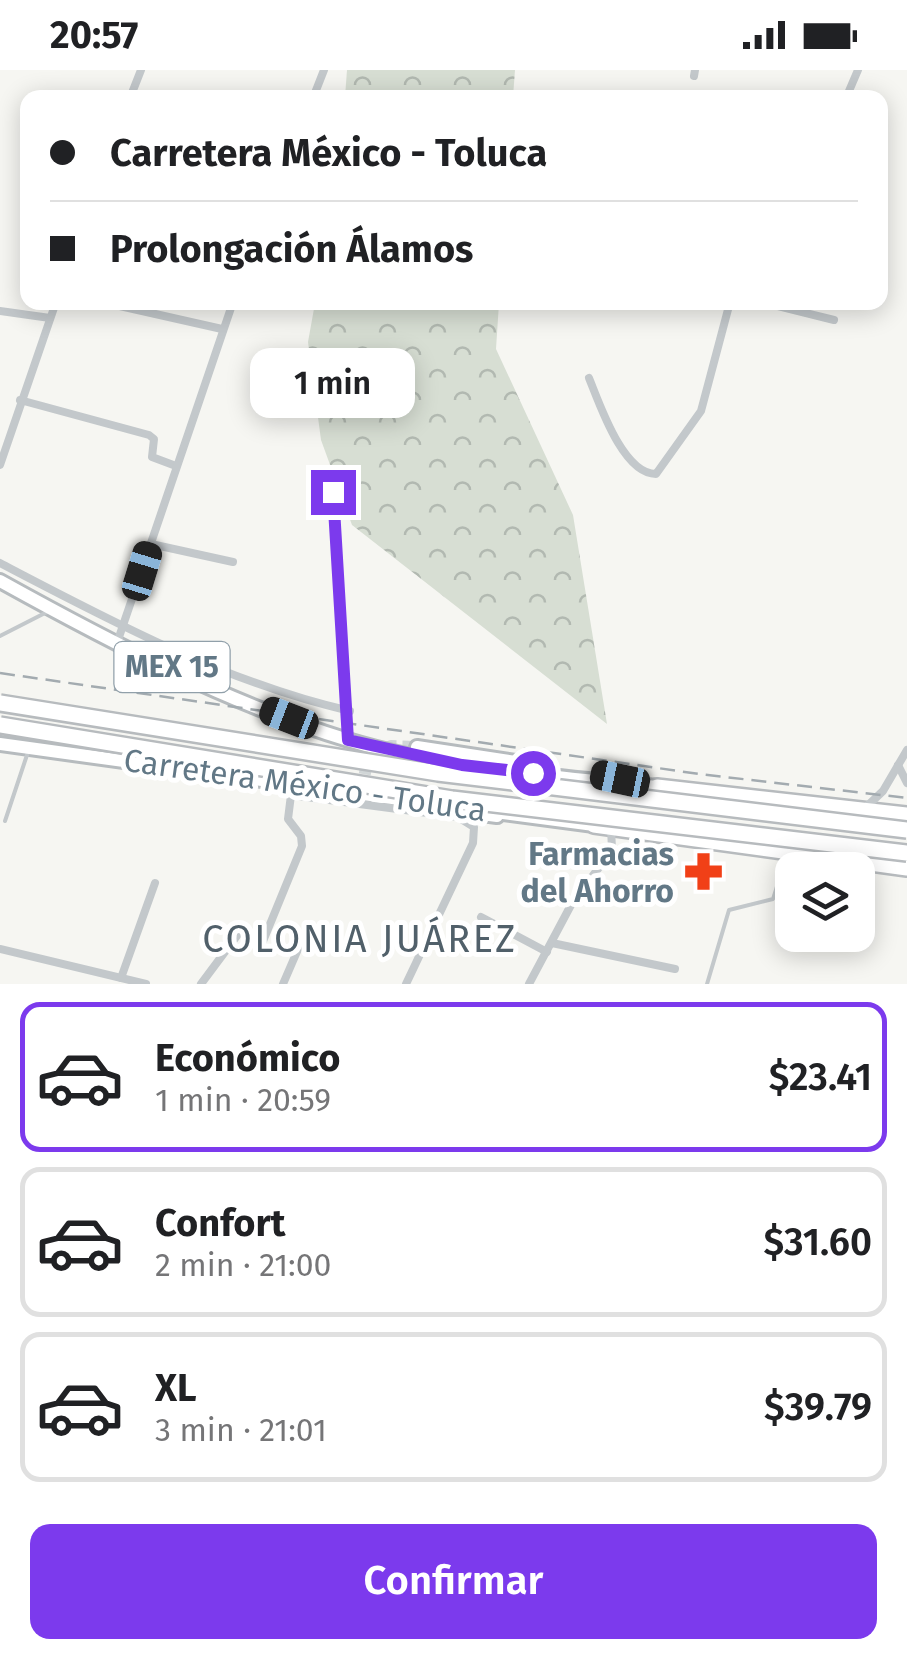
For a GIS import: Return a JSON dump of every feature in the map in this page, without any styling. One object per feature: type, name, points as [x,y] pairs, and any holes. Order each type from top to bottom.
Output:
[{"type":"highway","points":[[0,704],[438,773],[907,830]]},
{"type":"highway","points":[[0,725],[452,799],[907,853]]},
{"type":"highway","name":"Carretera México - Toluca","points":[[657,787],[907,815]]},
{"type":"highway","name":"Carretera México - Toluca","points":[[602,826],[780,852]]},
{"type":"highway","name":"Carretera México - Toluca","points":[[875,864],[907,868]]},
{"type":"main road","name":"Carretera México - Toluca","points":[[0,581],[220,692],[348,740],[462,765],[657,787]]},
{"type":"main road","name":"Carretera México - Toluca","points":[[0,744],[291,790],[602,826]]},
{"type":"main road","points":[[417,747],[582,771],[657,787]]},
{"type":"main road","points":[[405,803],[567,825],[602,826]]},
{"type":"street","points":[[0,310],[50,318]]},
{"type":"street","points":[[0,465],[53,310]]},
{"type":"street","points":[[138,310],[222,329]]},
{"type":"street","points":[[117,643],[230,310]]},
{"type":"street","points":[[589,378],[627,456],[641,472],[656,474],[701,411],[728,310]]},
{"type":"street","points":[[793,310],[834,320]]},
{"type":"street","points":[[20,400],[152,436],[152,457],[176,466]]},
{"type":"street","points":[[333,492],[350,712],[348,740]]},
{"type":"street","points":[[151,544],[233,562]]},
{"type":"street","points":[[0,563],[125,625],[292,697],[350,712]]},
{"type":"street","points":[[862,810],[884,792],[907,750]]},
{"type":"street","points":[[898,765],[907,783]]},
{"type":"street","points":[[260,951],[302,846],[287,814],[291,790],[458,817],[474,827],[472,843],[406,984]]},
{"type":"street","points":[[529,984],[571,906],[612,850],[602,826]]},
{"type":"street","points":[[121,978],[155,883]]},
{"type":"street","points":[[481,917],[547,952]]},
{"type":"street","points":[[201,984],[239,933]]},
{"type":"street","points":[[282,984],[302,940]]},
{"type":"street","points":[[552,943],[675,969]]},
{"type":"street","points":[[0,949],[146,984]]},
{"type":"street","points":[[93,984],[97,972]]},
{"type":"lane","points":[[0,636],[51,609]]},
{"type":"lane","points":[[6,821],[30,748]]},
{"type":"lane","points":[[708,984],[729,910],[772,899],[775,890]]},
{"type":"green space","points":[[347,70],[515,70],[514,90],[346,90]]},
{"type":"green space","points":[[314,310],[499,310],[496,349],[573,515],[607,724],[352,525],[321,440],[308,342]]},
{"type":"tunnel","points":[[370,791],[364,778],[368,758],[391,746],[417,747]]},
{"type":"railway","points":[[0,673],[699,774],[907,798]]},
{"type":"place","name":"Farmacias del Ahorro","points":[[704,872]]},
{"type":"district","name":"COLONIA JUÁREZ","points":[[360,939]]},
{"type":"route","points":[[333,492],[350,712],[348,740],[462,765],[533,773]]}]
